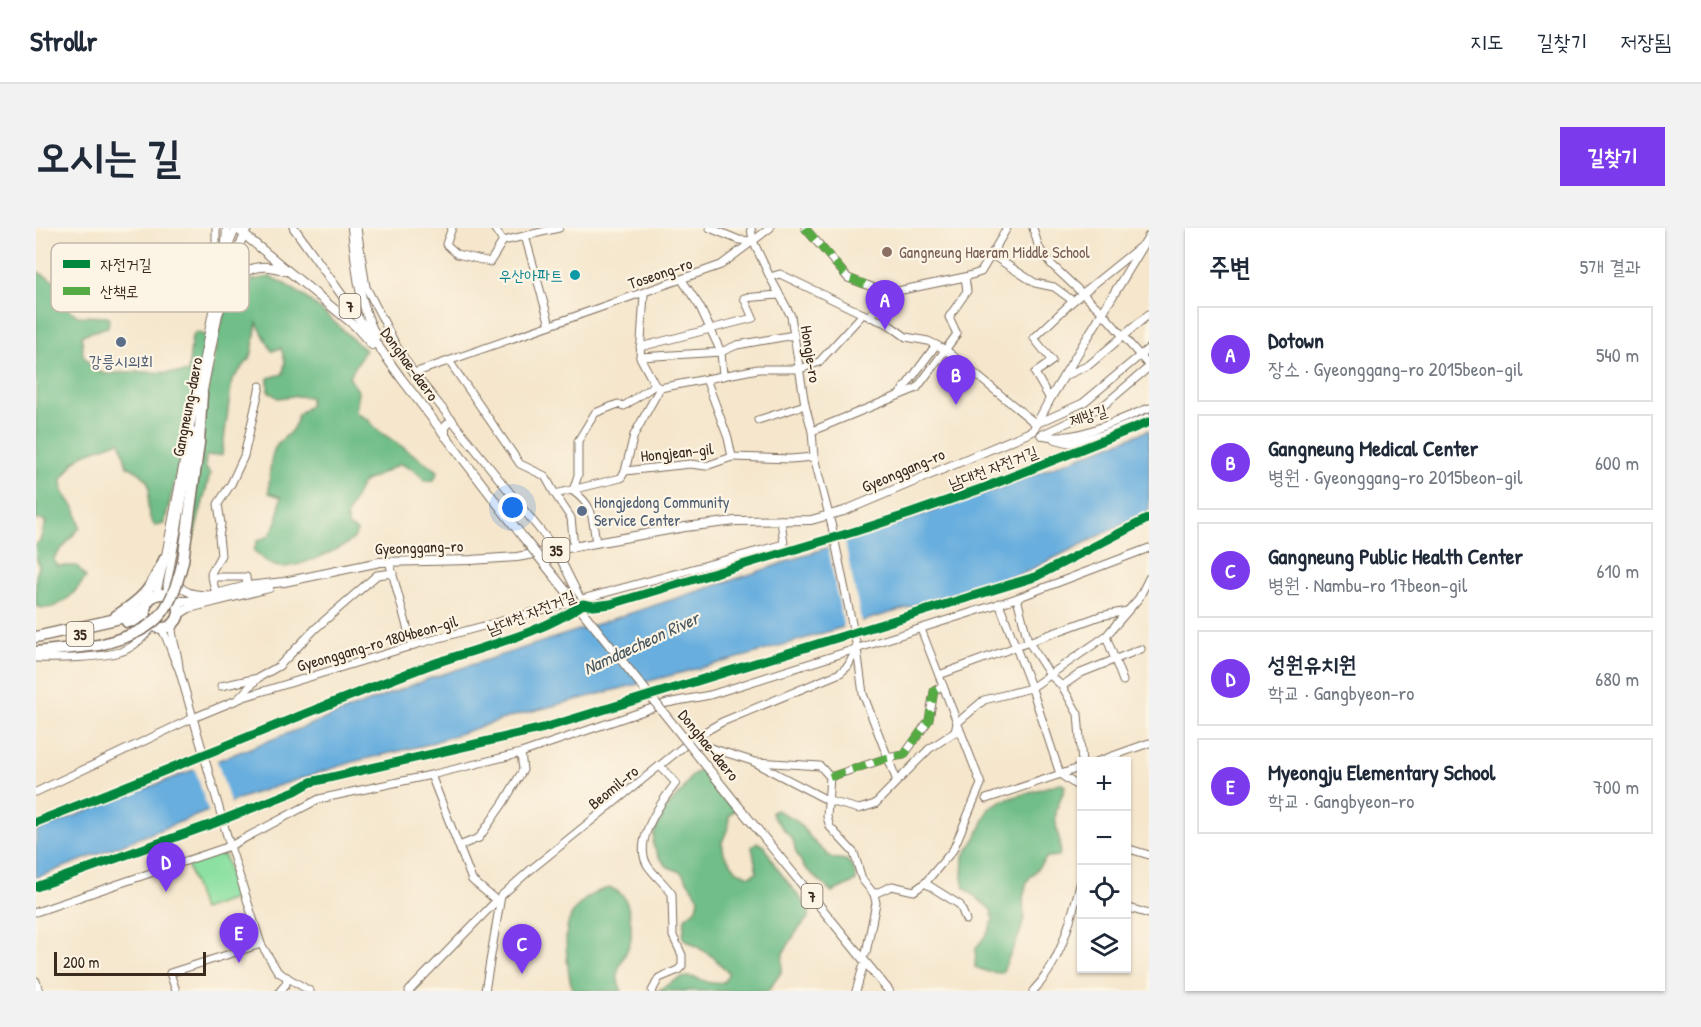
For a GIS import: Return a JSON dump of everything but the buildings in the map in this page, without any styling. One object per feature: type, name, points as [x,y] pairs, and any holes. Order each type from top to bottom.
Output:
[{"type":"highway","points":[[36,652],[99,645],[127,638],[149,627],[165,611],[177,586],[183,561],[199,443],[202,394]]},
{"type":"highway","points":[[109,621],[140,599],[151,588],[168,563]]},
{"type":"highway","points":[[36,637],[135,615],[156,595]]},
{"type":"highway","name":"35","points":[[156,595],[172,598]]},
{"type":"highway","points":[[172,598],[175,620]]},
{"type":"highway","points":[[146,606],[154,624]]},
{"type":"highway","name":"35","points":[[36,644],[124,623],[154,624],[175,620]]},
{"type":"main road","points":[[226,243],[227,228]]},
{"type":"main road","points":[[236,228],[246,231],[355,326],[404,381]]},
{"type":"main road","name":"Donghae-daero","points":[[294,228],[445,437],[522,536],[889,991]]},
{"type":"main road","points":[[352,228],[359,290],[367,316],[404,381]]},
{"type":"main road","points":[[1037,430],[1050,399],[1149,236]]},
{"type":"main road","points":[[249,271],[266,265],[293,274]]},
{"type":"main road","points":[[445,437],[446,427],[452,420]]},
{"type":"main road","name":"Gyeonggang-ro","points":[[172,598],[188,602],[247,586],[284,582],[354,566],[389,561],[518,557],[685,527],[735,521],[811,520],[828,516],[1037,430]]},
{"type":"main road","name":"Gyeonggang-ro","points":[[175,620],[189,608],[272,588],[284,582]]},
{"type":"street","name":"Gangneung-daero","points":[[230,243],[236,228]]},
{"type":"street","points":[[357,228],[366,287],[397,347],[414,374],[556,550],[580,598]]},
{"type":"street","points":[[452,228],[446,244],[458,254],[490,262],[503,241],[559,228]]},
{"type":"street","points":[[494,228],[503,241]]},
{"type":"street","points":[[710,228],[739,240],[753,241]]},
{"type":"street","name":"Hongje-ro","points":[[751,228],[753,241],[778,295],[791,316],[812,431],[814,457],[832,527],[856,646],[862,694],[897,781]]},
{"type":"street","name":"Toseong-ro","points":[[414,374],[722,265],[770,228]]},
{"type":"street","points":[[805,228],[848,278],[888,293],[981,272],[1007,228]]},
{"type":"street","points":[[1033,228],[1039,248],[1051,264],[1102,312],[1149,366],[1103,406],[1037,430]]},
{"type":"street","points":[[525,237],[550,325]]},
{"type":"street","points":[[1050,399],[1035,373],[1052,362],[1034,338],[1073,301],[1143,245]]},
{"type":"street","points":[[992,255],[1035,283],[1054,287],[1073,301]]},
{"type":"street","points":[[770,277],[780,274],[866,316],[888,324],[906,337],[946,350],[1037,430]]},
{"type":"street","points":[[812,431],[917,388],[957,334],[949,316],[967,291],[965,277]]},
{"type":"street","points":[[682,280],[700,308],[721,352],[723,376]]},
{"type":"street","points":[[573,491],[578,475],[578,441],[595,413],[618,404],[624,406],[658,387],[758,369],[800,369],[819,362],[888,293]]},
{"type":"street","points":[[644,294],[640,357],[658,387]]},
{"type":"street","points":[[640,347],[753,318],[744,298],[778,295]]},
{"type":"street","name":"Gangneung-daero","points":[[156,595],[168,563],[202,394],[215,314]]},
{"type":"street","name":"Gangneung-daero","points":[[172,598],[167,585],[168,563],[215,314]]},
{"type":"street","points":[[1063,377],[1089,365],[1149,314]]},
{"type":"street","points":[[640,357],[721,352],[747,342],[794,335]]},
{"type":"street","points":[[900,394],[936,345]]},
{"type":"street","points":[[1037,430],[1083,403],[1149,348]]},
{"type":"street","points":[[449,361],[520,464],[545,476],[571,518],[574,547]]},
{"type":"street","points":[[706,379],[729,438],[732,457],[789,459],[814,457]]},
{"type":"street","points":[[168,563],[181,589],[190,593],[215,595],[211,573],[221,555],[219,537],[221,524],[218,504],[231,484],[244,456],[260,386]]},
{"type":"street","points":[[555,495],[621,478],[625,471],[634,435],[658,387]]},
{"type":"street","points":[[758,420],[806,405]]},
{"type":"street","name":"제방길","points":[[1037,430],[1051,438],[1095,428],[1149,408]]},
{"type":"street","points":[[1051,438],[1069,443],[1102,435],[1149,417]]},
{"type":"street","name":"Hongjean-gil","points":[[625,471],[690,464],[706,466],[732,457]]},
{"type":"street","points":[[573,491],[587,501],[596,543]]},
{"type":"street","name":"Gyeonggang-ro 1804beon-gil","points":[[36,792],[237,700],[412,645],[530,615],[580,598],[784,544],[782,520]]},
{"type":"street","points":[[36,912],[230,846],[319,799],[521,753],[667,703],[710,695],[856,646],[886,641],[1017,598],[1149,548]]},
{"type":"street","points":[[389,561],[412,645]]},
{"type":"street","points":[[237,700],[258,678],[279,666],[316,628],[377,575],[393,573]]},
{"type":"street","points":[[211,577],[246,577],[247,586]]},
{"type":"street","points":[[689,741],[752,761],[829,801],[859,809],[867,807],[875,804],[929,749],[955,732],[957,723],[984,700],[1031,688],[1106,636],[1139,598],[1149,578]]},
{"type":"street","points":[[1017,598],[1028,641],[1050,675],[1062,686],[1078,714],[1081,757]]},
{"type":"street","points":[[999,603],[1016,645],[1059,774],[1077,786]]},
{"type":"street","points":[[939,675],[1100,616],[1127,611]]},
{"type":"street","points":[[175,620],[173,636],[179,657],[179,669]]},
{"type":"street","points":[[36,658],[90,656],[121,651],[138,642],[154,624],[179,669],[261,944],[278,972],[310,991]]},
{"type":"street","points":[[874,894],[892,886],[914,891],[925,883],[953,850],[981,784],[921,629]]},
{"type":"street","points":[[1106,636],[1123,681]]},
{"type":"street","points":[[856,646],[848,666],[860,669]]},
{"type":"street","points":[[1062,686],[1082,673],[1141,649]]},
{"type":"street","name":"Beomil-ro","points":[[409,991],[499,898],[529,871],[689,741],[723,722],[840,673],[848,666]]},
{"type":"street","points":[[221,686],[258,678]]},
{"type":"street","points":[[830,777],[904,755],[929,720],[934,691],[943,686]]},
{"type":"street","points":[[1110,757],[1149,743]]},
{"type":"street","points":[[459,846],[479,838],[504,802],[523,770],[521,753]]},
{"type":"street","points":[[752,761],[820,766],[830,777],[826,817],[854,852],[862,879],[874,894],[876,903],[866,953]]},
{"type":"street","points":[[652,991],[659,978],[682,966],[682,955],[673,936],[672,894],[646,864],[643,850],[645,832],[664,798],[676,783],[660,766]]},
{"type":"street","points":[[986,799],[1077,767]]},
{"type":"street","points":[[431,775],[472,880],[499,898],[485,991]]},
{"type":"street","points":[[1131,850],[1149,855]]},
{"type":"street","points":[[925,883],[960,905],[966,920]]},
{"type":"street","points":[[1033,991],[1044,980],[1059,954],[1077,902]]},
{"type":"street","points":[[1131,909],[1149,914]]},
{"type":"street","points":[[176,991],[170,973],[261,944]]},
{"type":"street","points":[[856,991],[863,967]]},
{"type":"street","points":[[280,991],[286,984],[287,977]]},
{"type":"street","points":[[36,981],[39,991]]},
{"type":"green space","points":[[36,271],[51,279],[51,312],[72,312],[78,316],[109,317],[108,327],[82,335],[83,355],[94,370],[106,374],[188,373],[192,336],[196,332],[208,336],[187,435],[164,524],[155,526],[150,517],[149,486],[146,479],[127,466],[120,441],[84,454],[74,462],[62,479],[63,492],[76,510],[80,527],[53,559],[58,566],[77,566],[86,577],[65,600],[58,605],[43,608],[36,606],[36,577],[39,566],[36,544],[40,541],[46,521],[39,519],[36,521]]},
{"type":"green space","points":[[270,277],[296,291],[332,319],[365,350],[349,377],[358,391],[356,413],[438,471],[434,480],[426,481],[414,470],[400,464],[362,483],[346,517],[349,527],[357,531],[353,539],[340,548],[319,557],[282,567],[263,560],[254,551],[257,541],[269,536],[277,522],[281,497],[269,493],[274,450],[294,427],[297,416],[310,405],[310,397],[278,398],[268,391],[268,378],[283,374],[285,361],[281,348],[272,351],[257,323],[251,357],[232,380],[222,455],[206,456],[205,467],[210,474],[193,540],[189,538],[194,469],[217,339],[226,312],[249,312],[249,282]]},
{"type":"green space","points":[[702,769],[735,810],[729,816],[728,828],[722,842],[724,854],[737,871],[750,876],[757,872],[752,847],[757,842],[765,847],[776,867],[810,911],[808,918],[783,953],[782,971],[768,991],[658,991],[673,981],[686,977],[713,983],[724,982],[729,973],[712,956],[683,938],[685,918],[697,908],[699,898],[681,872],[668,867],[659,857],[653,845],[654,834],[665,809],[683,790],[692,775]]},
{"type":"green space","points":[[1060,783],[1065,786],[1055,819],[1060,845],[1059,856],[1047,857],[1027,881],[1023,898],[1024,918],[1020,933],[1002,973],[988,972],[975,967],[976,948],[989,931],[993,919],[991,910],[964,887],[963,857],[976,838],[989,808],[1001,801]]},
{"type":"green space","points":[[776,810],[796,820],[816,844],[832,858],[846,860],[855,872],[856,881],[832,892],[804,867],[793,840],[773,817],[772,812]]},
{"type":"green space","points":[[214,854],[225,856],[237,898],[202,910],[187,863]]},
{"type":"green space","points":[[611,888],[623,896],[631,922],[631,938],[618,969],[622,991],[573,991],[567,956],[566,936],[569,921],[586,899]]},
{"type":"water","name":"Namdaecheon River","points":[[1149,430],[1149,511],[1024,573],[746,656],[510,717],[425,745],[356,761],[252,794],[36,878],[36,831],[428,679],[751,574],[994,490]]},
{"type":"pier","points":[[844,538],[862,624],[844,630],[827,544]]},
{"type":"pier","points":[[216,757],[231,805],[209,814],[194,766]]},
{"type":"marked path","points":[[805,228],[848,278],[888,293]]},
{"type":"marked path","points":[[830,777],[887,758],[904,755],[929,720],[934,691],[943,686]]},
{"type":"cycle path","name":"남대천 자전거길","points":[[36,822],[419,669],[545,626],[583,604],[594,606],[611,604],[909,514],[986,487],[1149,422]]},
{"type":"cycle path","points":[[36,887],[212,824],[295,791],[311,782],[544,728],[1035,577],[1149,518]]},
{"type":"place","name":"Gangneung Haeram Middle School","points":[[887,252]]},
{"type":"place","name":"우산아파트","points":[[575,275]]},
{"type":"place","name":"Dotown","points":[[885,330]]},
{"type":"place","name":"강릉시의회","points":[[121,342]]},
{"type":"place","name":"Gangneung Medical Center","points":[[956,405]]},
{"type":"place","name":"Hongjedong Community Service Center","points":[[582,511]]},
{"type":"place","name":"성원유치원","points":[[166,892]]},
{"type":"place","name":"Myeongju Elementary School","points":[[239,963]]},
{"type":"place","name":"Gangneung Public Health Center","points":[[522,974]]}]
